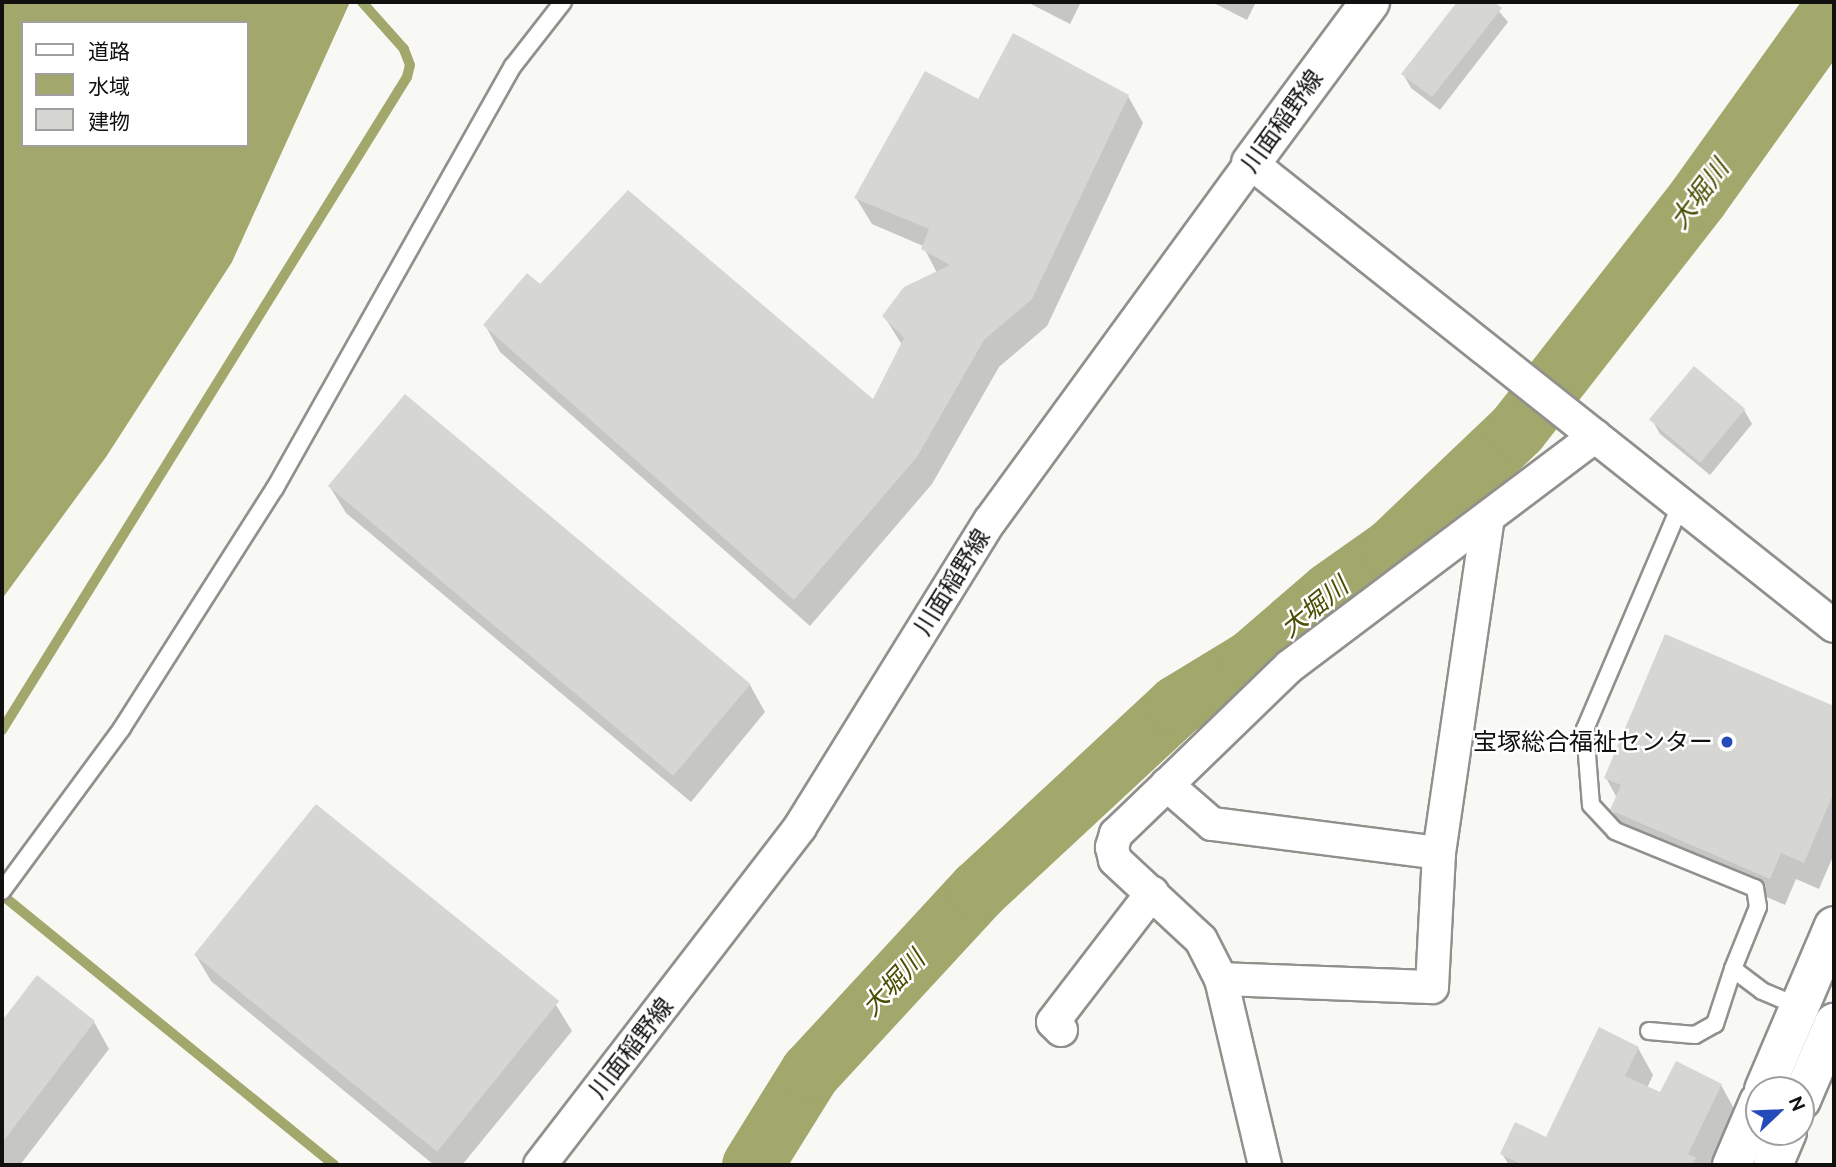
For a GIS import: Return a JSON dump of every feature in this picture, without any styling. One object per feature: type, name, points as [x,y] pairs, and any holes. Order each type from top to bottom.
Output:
[{"type":"main road","name":"川面稲野線","points":[[1251,163],[1370,2]]},
{"type":"main road","points":[[1770,1076],[1834,926]]},
{"type":"main road","points":[[1812,1076],[1834,1023]]},
{"type":"main road","points":[[1732,1165],[1745,1135]]},
{"type":"main road","points":[[1773,1165],[1781,1146]]},
{"type":"street","points":[[1251,163],[1508,371],[1834,626]]},
{"type":"street","name":"川面稲野線","points":[[541,1165],[800,827],[990,521],[1251,163]]},
{"type":"street","points":[[1265,1165],[1221,979],[1201,940],[1115,860],[1112,847],[1116,834],[1290,666],[1488,519],[1583,428]]},
{"type":"street","points":[[1221,979],[1432,987],[1439,853],[1488,519]]},
{"type":"street","points":[[1167,785],[1212,824],[1439,853]]},
{"type":"street","points":[[1053,1023],[1152,893]]},
{"type":"lane","points":[[5,887],[122,728],[268,499],[513,66],[563,2]]},
{"type":"lane","points":[[1649,1031],[1695,1035],[1715,1024],[1758,907],[1755,888],[1615,831],[1591,805],[1585,729],[1681,504]]},
{"type":"lane","points":[[1733,970],[1762,991],[1800,1007]]},
{"type":"water","points":[[2,2],[350,2],[232,262],[106,457],[2,599]]},
{"type":"building","points":[[1457,2],[1494,2],[1502,8],[1432,97],[1401,74]]},
{"type":"building","points":[[1013,33],[1129,95],[1032,299],[984,340],[917,457],[794,600],[483,325],[527,273],[540,284],[628,190],[873,399],[904,338],[882,316],[904,287],[950,265],[921,249],[929,229],[854,198],[925,71],[978,99]]},
{"type":"building","points":[[1694,366],[1745,409],[1700,463],[1649,420]]},
{"type":"building","points":[[405,394],[750,684],[673,776],[328,486]]},
{"type":"building","name":"宝塚総合福祉センター","points":[[1665,634],[1834,706],[1834,792],[1804,863],[1781,853],[1770,879],[1610,810],[1621,785],[1604,778]]},
{"type":"building","points":[[316,804],[559,1001],[437,1152],[194,955]]},
{"type":"building","points":[[37,975],[95,1021],[2,1143],[2,1021]]},
{"type":"building","points":[[1599,1027],[1639,1047],[1625,1076],[1660,1092],[1676,1061],[1722,1084],[1688,1154],[1696,1158],[1692,1165],[1523,1165],[1500,1154],[1515,1122],[1546,1137]]},
{"type":"waterway","points":[[2,730],[407,77],[410,65],[404,49],[362,2]]},
{"type":"waterway","name":"大堀川","points":[[752,1165],[810,1072],[978,890],[1177,705],[1251,660],[1330,592],[1391,549],[1517,429],[1698,197],[1834,7]]},
{"type":"waterway","points":[[2,895],[334,1165]]},
{"type":"place","name":"宝塚総合福祉センター","points":[[1727,742]]}]
